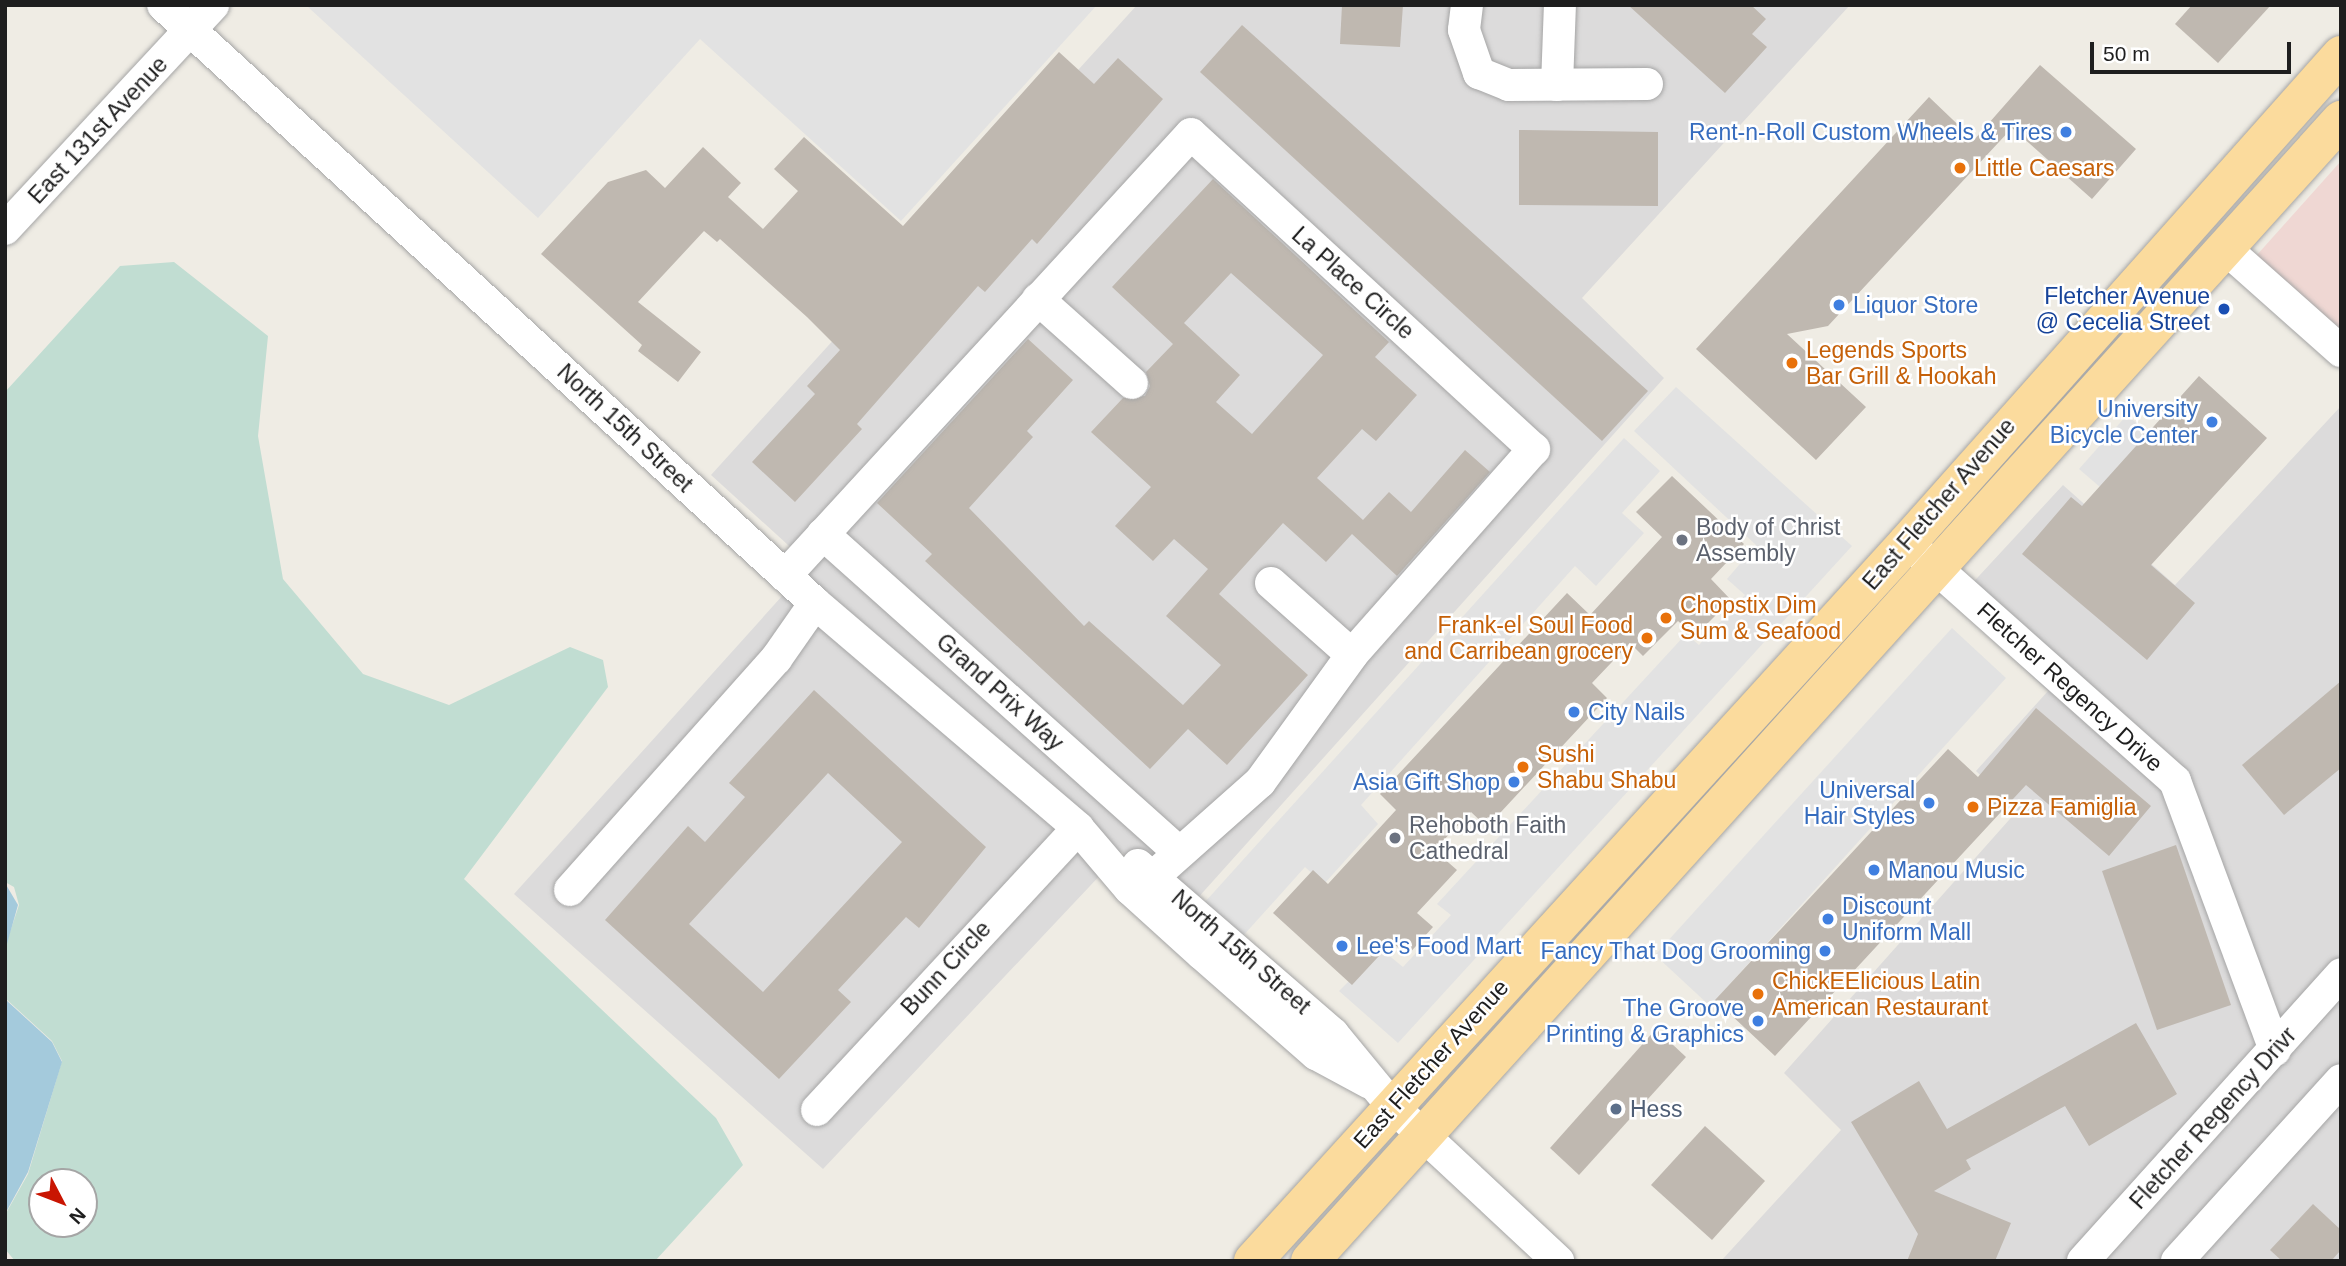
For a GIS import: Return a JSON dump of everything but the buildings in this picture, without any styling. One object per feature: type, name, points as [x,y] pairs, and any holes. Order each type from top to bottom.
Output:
[{"type":"main road","name":"East Fletcher Avenue","points":[[1253,1261],[1382,1095],[1907,543],[2070,354],[2341,55]]},
{"type":"main road","points":[[2227,248],[2265,172],[2341,86]]},
{"type":"main road","name":"East Fletcher Avenue","points":[[1310,1261],[2341,120]]},
{"type":"street","name":"North 15th Street","points":[[163,5],[815,603],[1086,835],[1154,876],[1334,1034],[1382,1095],[1558,1261]]},
{"type":"street","name":"East 131st Avenue","points":[[5,229],[213,5]]},
{"type":"street","points":[[1467,5],[1464,30],[1479,73],[1509,85],[1647,84]]},
{"type":"street","points":[[1557,85],[1560,5]]},
{"type":"street","name":"La Place Circle","points":[[785,576],[1191,134],[1534,449],[1352,655],[1260,782],[1177,851],[1154,876]]},
{"type":"street","points":[[2227,248],[2341,351]]},
{"type":"street","points":[[1038,299],[1132,383]]},
{"type":"street","name":"Grand Prix Way","points":[[823,534],[1177,851]]},
{"type":"street","name":"Fletcher Regency Drive","points":[[1907,543],[2175,781],[2275,1050]]},
{"type":"street","points":[[1271,583],[1352,655]]},
{"type":"street","points":[[570,890],[776,659],[815,603]]},
{"type":"street","name":"North 15th Street","points":[[1086,835],[1130,889],[1306,1045],[1382,1095]]},
{"type":"street","name":"Bunn Circle","points":[[817,1110],[1086,835]]},
{"type":"street","name":"Fletcher Regency Drivr","points":[[2083,1261],[2341,974]]},
{"type":"street","points":[[2177,1261],[2341,1080]]},
{"type":"shaded area","points":[[1097,5],[901,221],[700,39],[538,218],[308,7]]},
{"type":"shaded area","points":[[1137,5],[1850,5],[1582,298],[1664,378],[1187,910],[1122,852],[823,1169],[514,894],[810,565],[711,475]]},
{"type":"shaded area","points":[[2341,161],[2341,332],[2256,256]]},
{"type":"shaded area","points":[[1676,387],[1852,546],[1398,1043],[1339,991],[1381,949],[1403,967],[1451,915],[1437,904],[1686,634],[1699,645],[1745,595],[1727,579],[1756,545],[1634,431]]},
{"type":"shaded area","points":[[2341,406],[2341,1261],[1721,1261],[1841,1130],[1784,1073],[2017,811],[1976,771],[2048,691],[1954,603],[2063,485],[2175,585]]},
{"type":"shaded area","points":[[2127,415],[2148,433],[2100,487],[2079,469]]},
{"type":"shaded area","points":[[1624,438],[1660,471],[1622,513],[1644,533],[1596,586],[1575,566],[1361,805],[1378,824],[1324,884],[1305,867],[1242,937],[1205,902]]},
{"type":"shaded area","points":[[1952,628],[2006,678],[1710,1006],[1655,955]]},
{"type":"green space","points":[[174,262],[268,336],[258,436],[283,579],[363,674],[449,705],[570,647],[603,660],[608,687],[464,879],[716,1118],[743,1165],[655,1261],[15,1261],[5,1249],[5,1215],[28,1174],[28,1238],[98,1238],[98,1168],[30,1168],[62,1061],[52,1041],[5,998],[5,947],[19,905],[14,887],[5,882],[5,392],[120,266]]},
{"type":"water","points":[[5,883],[18,905],[5,951]]},
{"type":"water","points":[[5,999],[52,1042],[62,1062],[28,1172],[5,1214]]},
{"type":"place","name":"Rent-n-Roll Custom Wheels & Tires","points":[[2066,132]]},
{"type":"place","name":"Little Caesars","points":[[1960,168]]},
{"type":"place","name":"Liquor Store","points":[[1839,305]]},
{"type":"place","name":"Fletcher Avenue @ Cecelia Street","points":[[2224,309]]},
{"type":"place","name":"Legends Sports Bar Grill & Hookah","points":[[1792,363]]},
{"type":"place","name":"University Bicycle Center","points":[[2212,422]]},
{"type":"place","name":"Body of Christ Assembly","points":[[1682,540]]},
{"type":"place","name":"Chopstix Dim Sum & Seafood","points":[[1666,618]]},
{"type":"place","name":"Frank-el Soul Food and Carribean grocery","points":[[1647,638]]},
{"type":"place","name":"City Nails","points":[[1574,712]]},
{"type":"place","name":"Sushi Shabu Shabu","points":[[1523,767]]},
{"type":"place","name":"Asia Gift Shop","points":[[1514,782]]},
{"type":"place","name":"Universal Hair Styles","points":[[1929,803]]},
{"type":"place","name":"Pizza Famiglia","points":[[1973,807]]},
{"type":"place","name":"Rehoboth Faith Cathedral","points":[[1395,838]]},
{"type":"place","name":"Manou Music","points":[[1874,870]]},
{"type":"place","name":"Discount Uniform Mall","points":[[1828,919]]},
{"type":"place","name":"Lee's Food Mart","points":[[1342,946]]},
{"type":"place","name":"Fancy That Dog Grooming","points":[[1825,951]]},
{"type":"place","name":"ChickEElicious Latin American Restaurant","points":[[1758,994]]},
{"type":"place","name":"The Groove Printing & Graphics","points":[[1758,1021]]},
{"type":"place","name":"Hess","points":[[1616,1109]]}]
